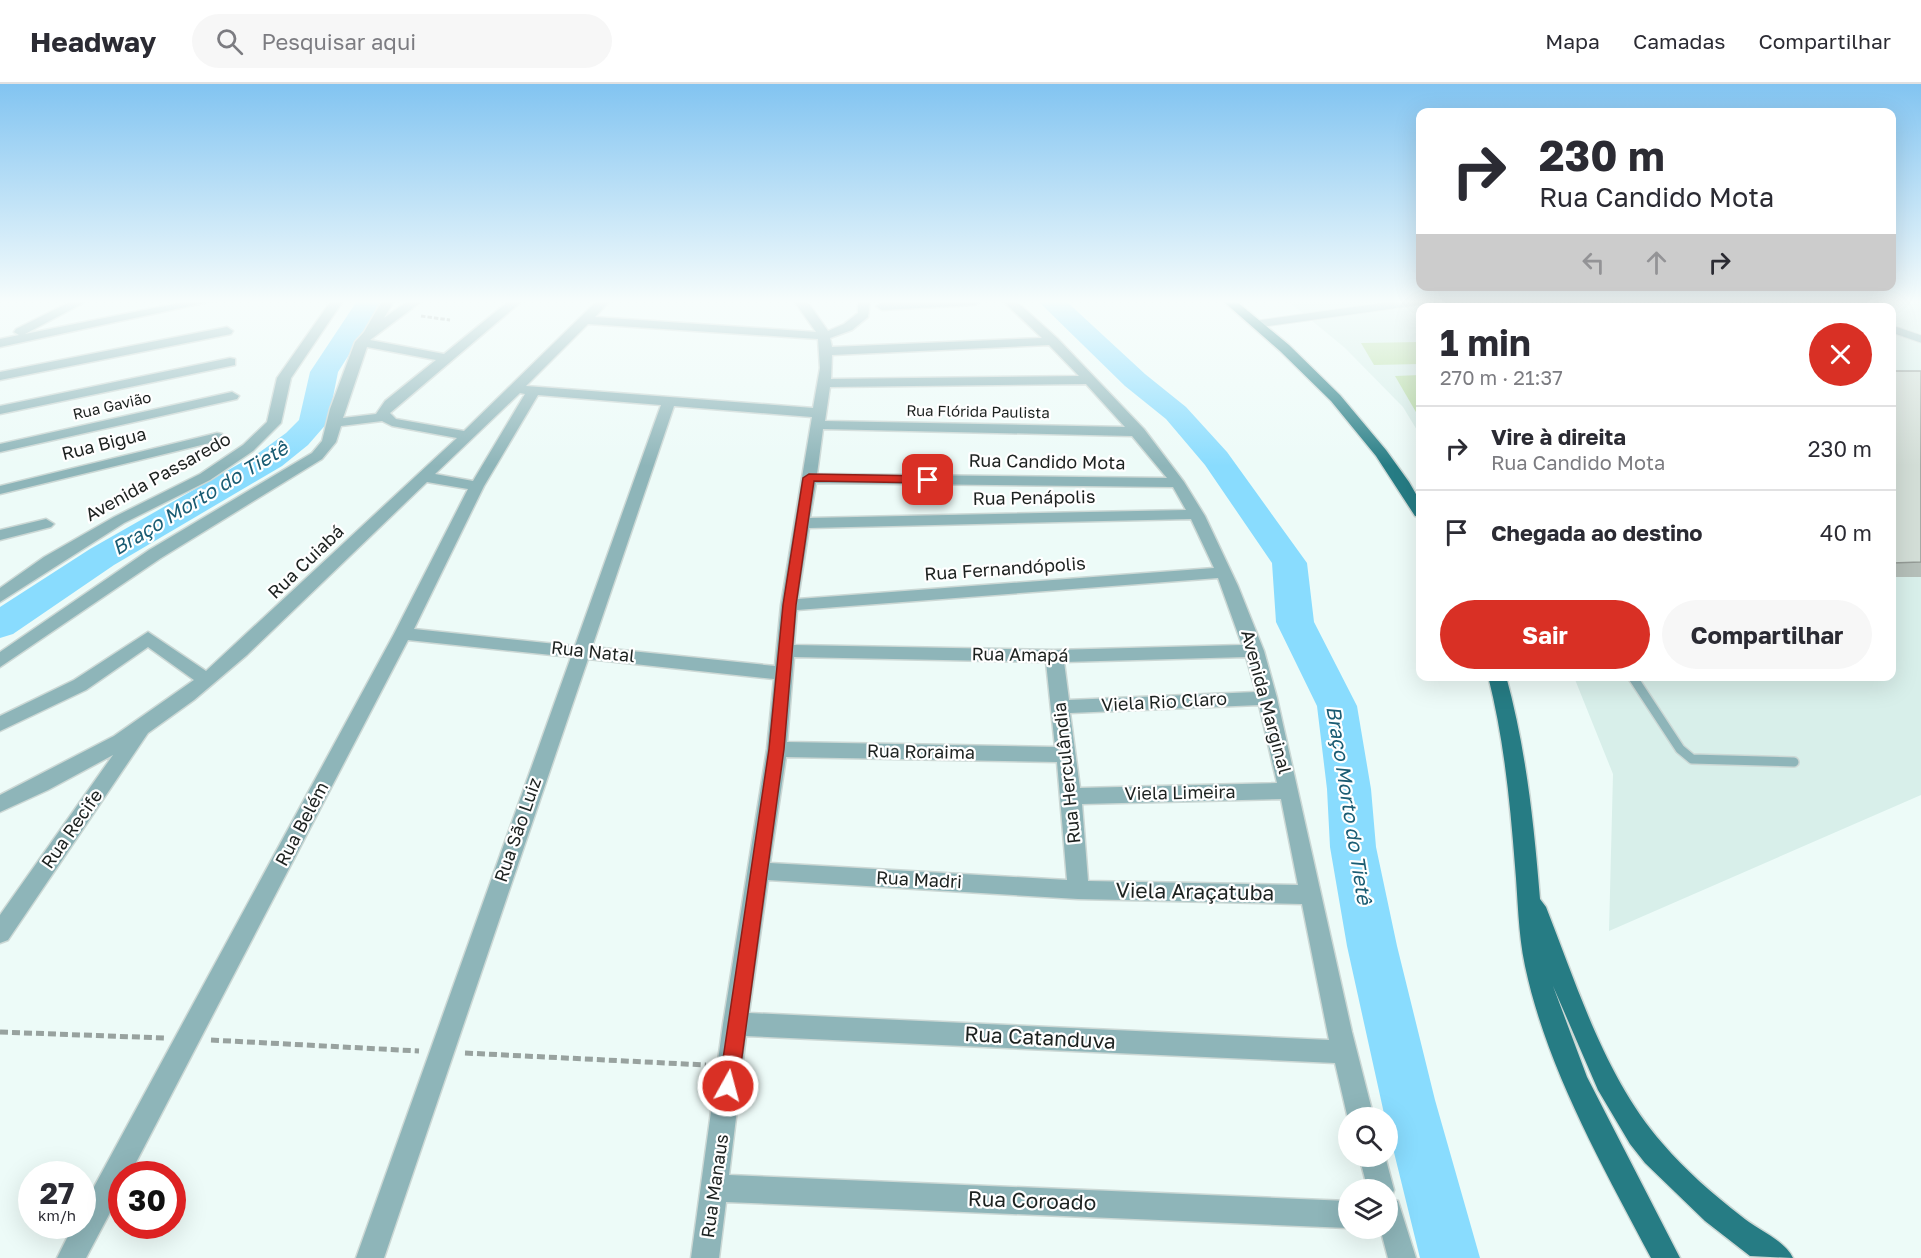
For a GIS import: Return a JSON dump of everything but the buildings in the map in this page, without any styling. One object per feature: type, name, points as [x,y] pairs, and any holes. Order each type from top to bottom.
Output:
[{"type":"main road","points":[[1295,356],[1346,408],[1376,444],[1416,507]]},
{"type":"main road","points":[[1498,681],[1516,755],[1538,976],[1557,1036],[1587,1108],[1666,1258]]},
{"type":"main road","points":[[1528,890],[1583,1030],[1611,1089],[1639,1136],[1674,1177],[1730,1226],[1779,1258]]},
{"type":"street","points":[[0,376],[102,356]]},
{"type":"street","name":"Avenida Passaredo","points":[[0,596],[79,544],[215,471],[248,448],[274,423],[284,378],[298,356]]},
{"type":"street","points":[[0,661],[155,554],[317,456],[329,442],[337,409],[359,356]]},
{"type":"street","points":[[435,356],[444,358]]},
{"type":"street","points":[[384,417],[384,410],[390,404],[447,356]]},
{"type":"street","name":"Rua Cuiabá","points":[[0,804],[59,775],[144,726],[206,680],[260,633],[466,436],[525,390],[554,356]]},
{"type":"street","name":"Rua Manaus","points":[[705,1258],[716,1188],[735,1024],[777,749],[789,605],[824,383],[825,356]]},
{"type":"street","name":"Avenida Marginal","points":[[1067,356],[1139,432],[1177,483],[1224,572],[1255,651],[1268,698],[1344,1052],[1358,1107]]},
{"type":"street","points":[[0,410],[230,362]]},
{"type":"street","points":[[824,383],[1090,380]]},
{"type":"street","name":"Rua Flórida Paulista","points":[[525,390],[669,402],[818,419],[1139,432]]},
{"type":"street","name":"Rua Belém","points":[[71,1258],[404,634],[525,390]]},
{"type":"street","name":"Rua Gavião","points":[[0,448],[232,396]]},
{"type":"street","name":"Rua São Luiz","points":[[370,1258],[580,650],[669,402]]},
{"type":"street","points":[[335,423],[384,417],[402,424],[466,436]]},
{"type":"street","name":"Rua Bigua","points":[[0,490],[217,437]]},
{"type":"street","points":[[424,477],[477,486]]},
{"type":"street","name":"Rua Candido Mota","points":[[809,478],[1177,483]]},
{"type":"street","name":"Rua Penápolis","points":[[802,523],[1194,514]]},
{"type":"street","points":[[0,535],[46,524]]},
{"type":"street","name":"Rua Fernandópolis","points":[[789,605],[1224,572]]},
{"type":"street","name":"Rua Natal","points":[[404,634],[580,650],[782,673]]},
{"type":"street","points":[[0,724],[80,685],[148,638],[206,680]]},
{"type":"street","name":"Rua Amapá","points":[[785,651],[1054,656],[1255,651]]},
{"type":"street","name":"Rua Herculândia","points":[[1054,656],[1071,796],[1077,890]]},
{"type":"street","name":"Viela Rio Claro","points":[[1061,707],[1268,698]]},
{"type":"street","name":"Rua Recife","points":[[0,933],[144,726]]},
{"type":"street","name":"Rua Roraima","points":[[777,749],[1066,755]]},
{"type":"street","name":"Viela Limeira","points":[[1071,796],[1289,791]]},
{"type":"street","name":"Rua Madri","points":[[760,871],[1077,890]]},
{"type":"street","name":"Viela Araçatuba","points":[[1077,890],[1312,895]]},
{"type":"street","name":"Rua Catanduva","points":[[735,1024],[1344,1052]]},
{"type":"street","name":"Rua Coroado","points":[[716,1188],[1338,1215]]},
{"type":"street","points":[[1396,1239],[1402,1258]]},
{"type":"lane","points":[[1635,681],[1680,749],[1692,759],[1794,762]]},
{"type":"path","points":[[0,1032],[187,1038],[730,1066]]},
{"type":"shaded area","points":[[1353,356],[1416,356],[1416,428],[1403,407]]},
{"type":"shaded area","points":[[1896,356],[1921,356],[1921,795],[1609,931],[1613,774],[1576,681],[1896,681]]},
{"type":"green space","points":[[1369,356],[1416,356],[1416,364],[1374,365]]},
{"type":"green space","points":[[1416,375],[1416,412],[1395,376]]},
{"type":"waterway","name":"Braço Morto do Tietê","points":[[0,625],[102,557],[271,459],[297,439],[313,422],[324,372],[335,356]]},
{"type":"waterway","name":"Braço Morto do Tietê","points":[[1109,356],[1176,413],[1216,459],[1289,563],[1295,622],[1337,706],[1349,789],[1353,847],[1372,946],[1408,1100],[1450,1258]]},
{"type":"route","points":[[728,1086],[735,1024],[777,749],[789,605],[809,478],[928,480]]}]
